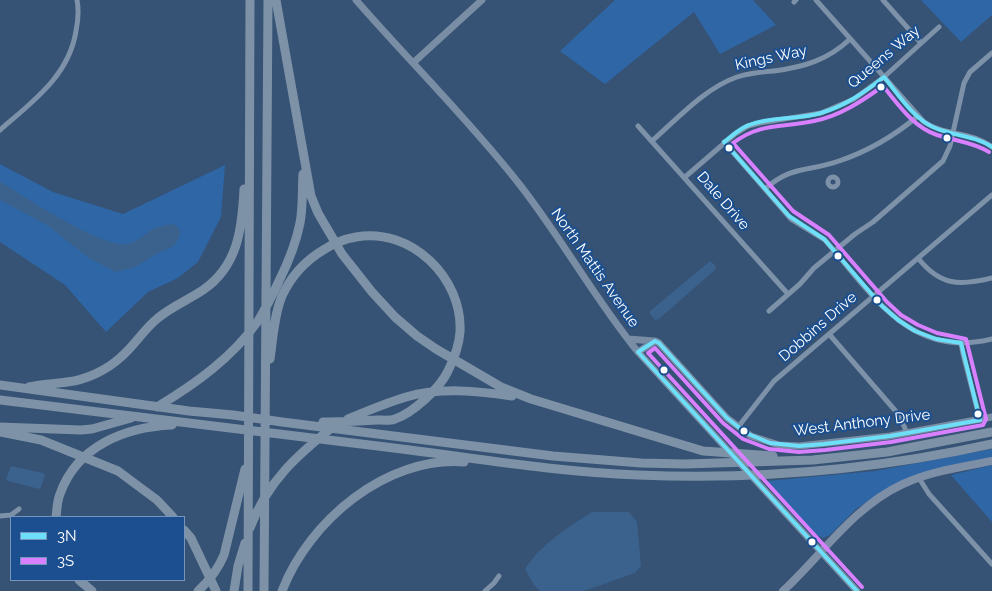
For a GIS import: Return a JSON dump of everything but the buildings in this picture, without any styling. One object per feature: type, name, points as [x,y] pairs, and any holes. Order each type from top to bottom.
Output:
[{"type":"highway","points":[[248,591],[250,0]]},
{"type":"highway","points":[[264,591],[268,0]]},
{"type":"highway","points":[[276,0],[311,196],[318,213],[342,254],[372,292],[395,317],[417,336],[501,387],[531,399],[703,451],[813,460]]},
{"type":"highway","points":[[25,388],[43,383],[73,381],[104,369],[126,353],[156,319],[202,291],[219,276],[234,254],[240,233],[250,119]]},
{"type":"highway","points":[[0,427],[92,430],[153,410],[184,391],[212,370],[234,350],[258,321],[286,267],[300,222],[304,159]]},
{"type":"highway","points":[[266,387],[282,297],[292,278],[315,254],[335,243],[357,237],[375,236],[394,240],[413,248],[429,258],[443,275],[452,291],[458,311],[460,330],[458,346],[446,374],[423,402],[395,420],[295,424]]},
{"type":"highway","points":[[0,385],[189,411],[553,456],[619,462],[685,464],[813,460],[916,447],[992,432]]},
{"type":"highway","points":[[234,591],[242,553],[258,507],[290,463],[307,447],[339,423],[407,397],[445,391],[477,391],[531,399]]},
{"type":"highway","points":[[0,400],[537,467]]},
{"type":"highway","points":[[56,516],[59,495],[70,474],[89,451],[108,439],[144,427],[171,425],[213,426]]},
{"type":"highway","points":[[0,432],[41,440],[118,471],[157,500],[172,516]]},
{"type":"highway","points":[[282,591],[300,557],[328,519],[342,506],[373,485],[428,464],[443,462],[637,475],[764,475],[835,470],[883,464],[992,444]]},
{"type":"highway","points":[[198,591],[208,582],[220,565],[224,555],[248,452]]},
{"type":"highway","points":[[185,531],[191,538],[216,591]]},
{"type":"highway","points":[[81,581],[92,591]]},
{"type":"main road","points":[[783,591],[846,525],[871,503],[901,485],[919,478],[942,471],[992,461]]},
{"type":"street","points":[[0,130],[47,89],[64,66],[75,40],[78,24],[77,0]]},
{"type":"street","name":"North Mattis Avenue","points":[[356,0],[518,183],[638,352],[858,591]]},
{"type":"street","points":[[413,63],[482,0]]},
{"type":"street","points":[[816,0],[918,116],[931,126],[980,139],[992,147]]},
{"type":"street","points":[[883,0],[921,43]]},
{"type":"street","name":"Queens Way","points":[[685,177],[724,142],[740,130],[753,124],[809,116],[831,110],[854,99],[884,77],[939,27]]},
{"type":"street","name":"Kings Way","points":[[652,141],[706,94],[726,82],[743,75],[791,69],[811,64],[829,56],[850,39]]},
{"type":"street","points":[[769,311],[800,284],[814,268],[854,234],[874,222],[938,167],[949,150],[964,83],[970,72],[992,53]]},
{"type":"street","points":[[765,189],[791,172],[830,164],[857,155],[880,143],[918,116]]},
{"type":"street","name":"Dale Drive","points":[[638,126],[788,294]]},
{"type":"street","points":[[724,142],[791,219],[819,235],[893,317],[918,334],[940,341],[961,343],[992,339]]},
{"type":"street","points":[[830,164],[832,177]]},
{"type":"street","name":"Dobbins Drive","points":[[738,428],[774,381],[992,195]]},
{"type":"street","points":[[918,258],[932,272],[950,282],[968,284],[992,278]]},
{"type":"street","points":[[829,334],[890,403],[899,415],[907,433]]},
{"type":"street","points":[[628,339],[655,341]]},
{"type":"street","points":[[638,352],[655,341]]},
{"type":"street","name":"West Anthony Drive","points":[[655,341],[664,348],[727,418],[738,428],[760,440],[788,446],[824,444],[907,433],[992,417]]},
{"type":"street","points":[[961,343],[980,420]]},
{"type":"street","points":[[919,478],[929,494],[992,564]]},
{"type":"street","points":[[0,516],[11,515],[19,509]]},
{"type":"street","points":[[485,591],[499,576]]},
{"type":"shaded area","points":[[615,0],[753,0],[776,25],[720,54],[694,12],[605,84],[560,51]]},
{"type":"shaded area","points":[[921,0],[992,0],[992,15],[961,42]]},
{"type":"shaded area","points":[[0,164],[53,192],[123,214],[225,165],[221,217],[198,262],[178,278],[148,292],[106,332],[65,285],[0,242]]},
{"type":"shaded area","points":[[0,182],[45,210],[101,239],[128,244],[155,228],[173,224],[179,228],[180,235],[172,247],[135,267],[116,272],[89,258],[47,225],[0,200]]},
{"type":"shaded area","points":[[710,261],[715,265],[716,269],[659,319],[655,320],[650,311]]},
{"type":"shaded area","points":[[992,449],[992,458],[907,478],[888,488],[856,509],[830,535],[823,538],[815,534],[767,481],[875,471]]},
{"type":"shaded area","points":[[992,465],[992,522],[951,475]]},
{"type":"shaded area","points":[[11,466],[43,473],[45,475],[41,487],[39,489],[8,481],[6,479]]},
{"type":"shaded area","points":[[592,512],[629,512],[637,522],[641,566],[635,573],[584,591],[540,591],[534,585],[525,569],[546,544]]},
{"type":"transit line","name":"3N","points":[[857,591],[638,352],[655,341],[659,343],[727,418],[746,433],[770,443],[799,446],[824,444],[890,436],[980,420],[961,343],[936,339],[915,331],[898,320],[882,306],[824,239],[789,216],[724,142],[742,128],[758,122],[803,117],[838,107],[870,88],[884,77],[906,105],[925,123],[940,130],[978,140],[992,147]]},
{"type":"transit line","name":"3S","points":[[862,587],[648,353],[655,348],[723,423],[743,439],[769,449],[799,452],[825,450],[891,442],[983,425],[986,419],[966,339],[937,333],[901,315],[887,302],[829,235],[793,211],[733,143],[743,136],[763,129],[833,116],[883,86],[913,121],[928,131],[989,152]]}]
